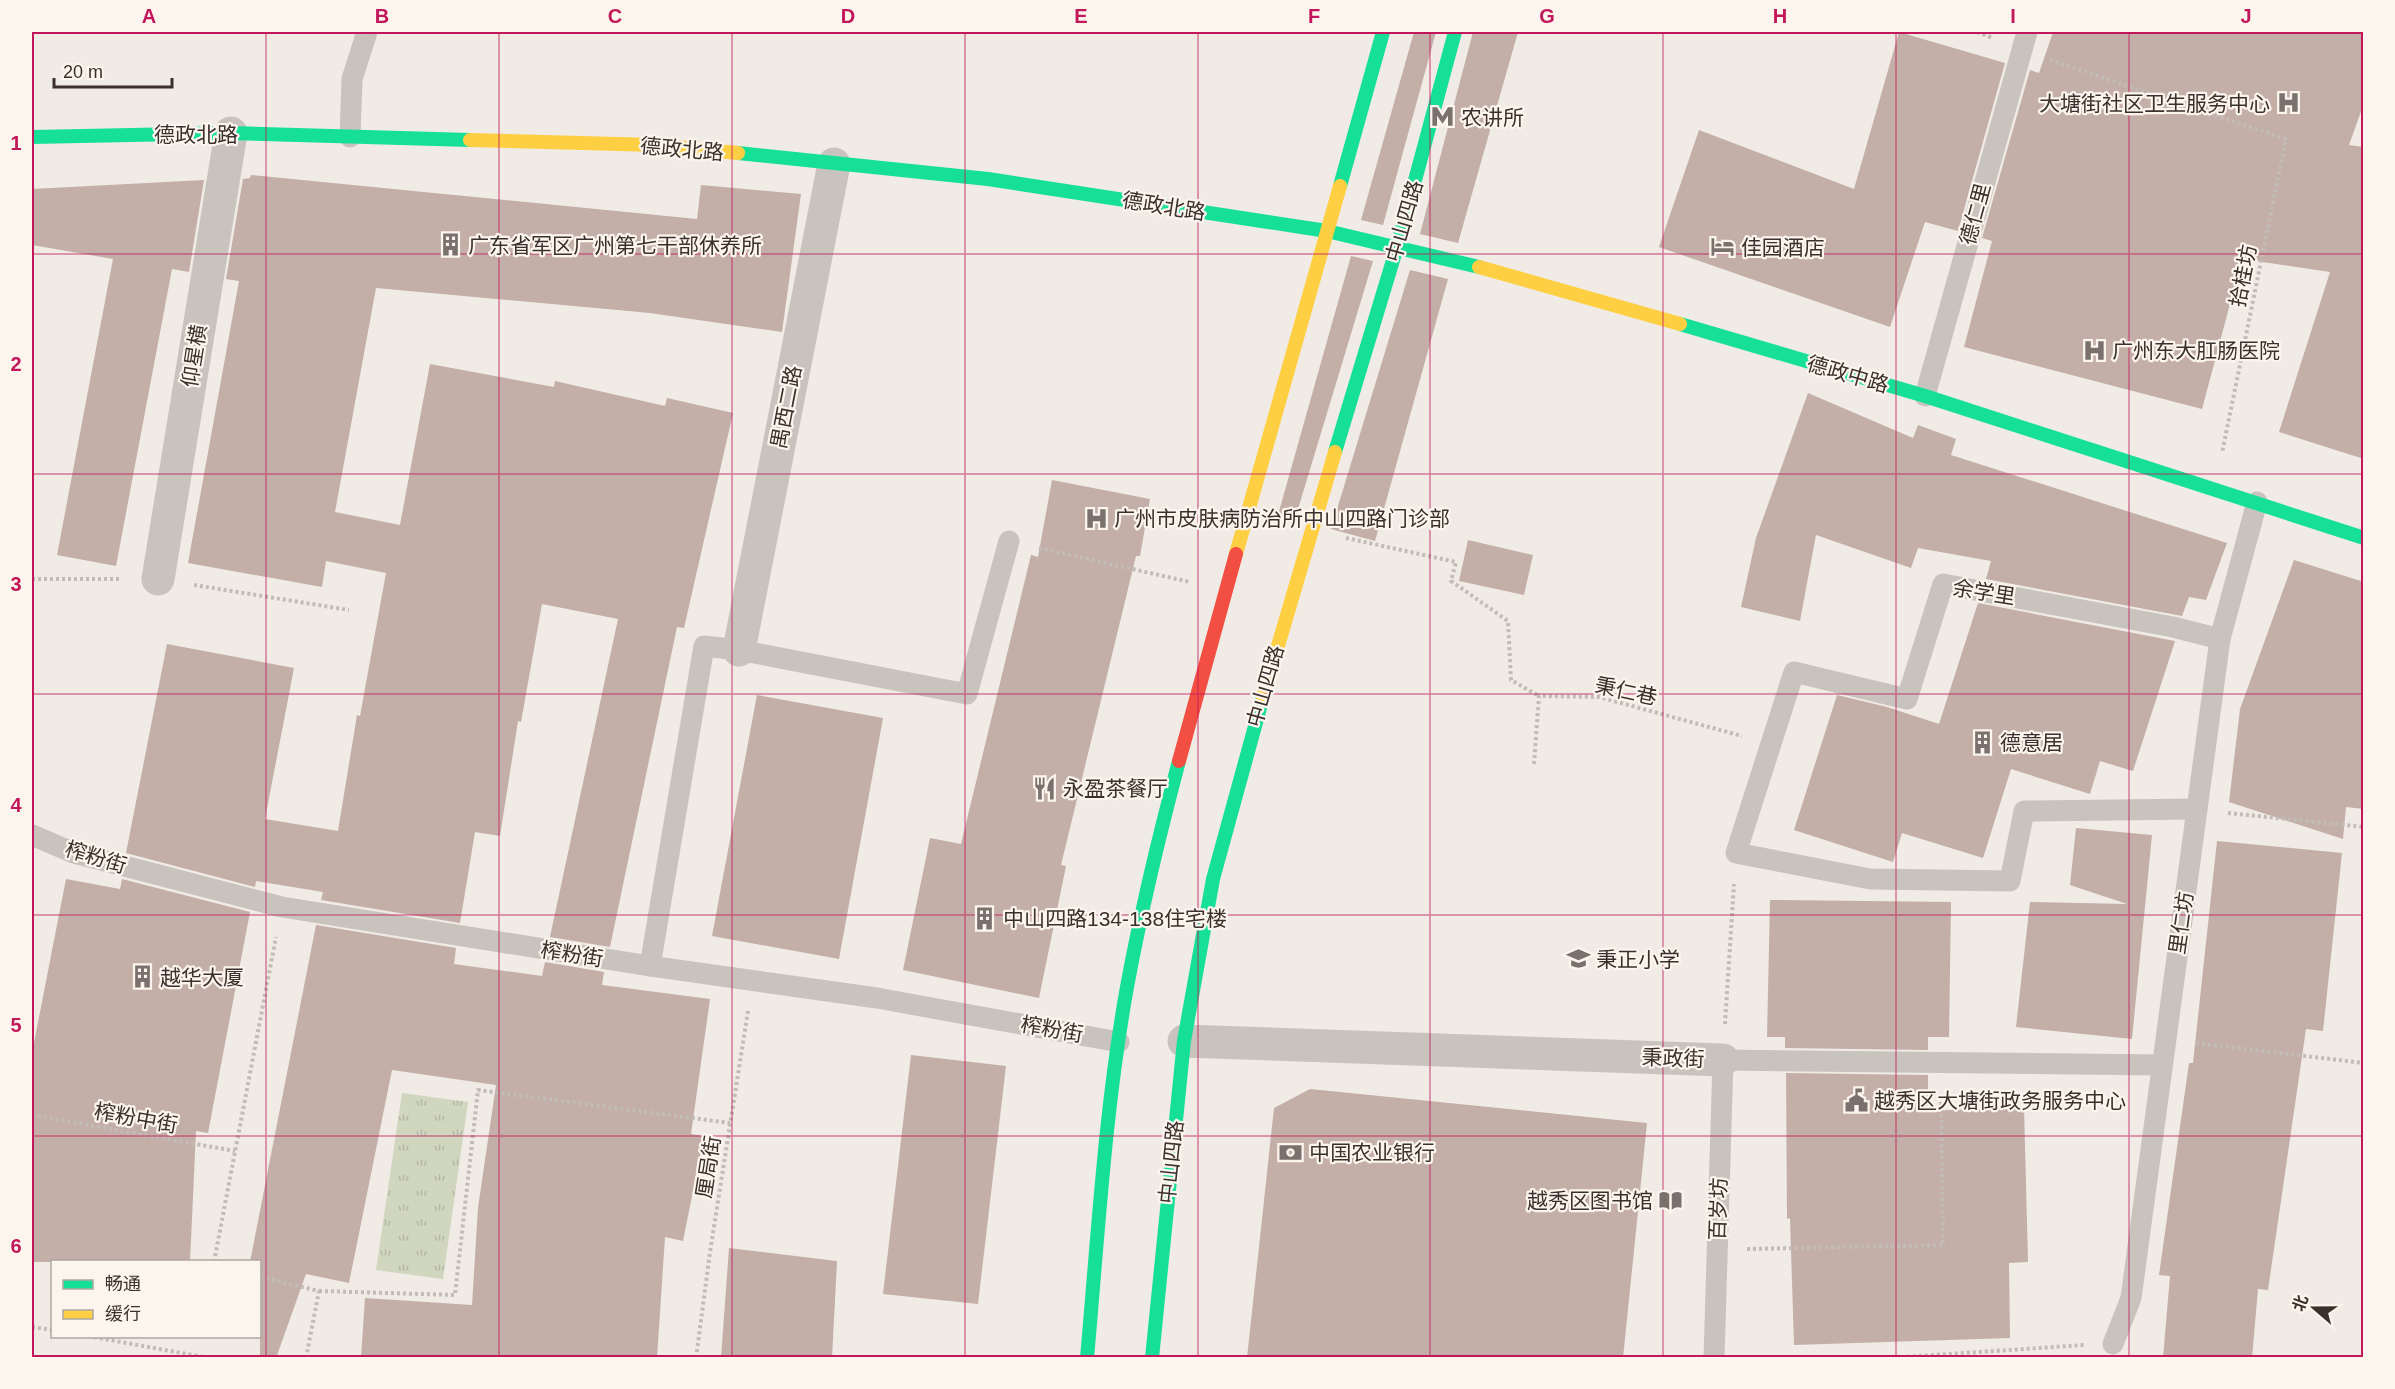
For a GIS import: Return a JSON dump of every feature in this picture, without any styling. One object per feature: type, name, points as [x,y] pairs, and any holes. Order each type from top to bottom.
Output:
[{"type":"main road","points":[[1087,1358],[1108,1127],[1119,1042],[1141,921],[1166,810],[1383,32]]},
{"type":"main road","name":"中山四路","points":[[1152,1358],[1184,1041],[1213,879],[1271,663],[1397,247],[1455,32]]},
{"type":"main road","name":"德政北路","points":[[32,136],[231,133],[655,145],[988,179],[1327,231]]},
{"type":"main road","name":"德政中路","points":[[1327,231],[1507,274],[1925,396],[2364,538]]},
{"type":"street","name":"仰星横","points":[[158,579],[231,133]]},
{"type":"street","name":"禺西二路","points":[[739,650],[834,164]]},
{"type":"street","name":"秉政街","points":[[1184,1041],[1723,1060]]},
{"type":"lane","points":[[350,137],[352,80],[367,32]]},
{"type":"lane","name":"德仁里","points":[[1925,396],[2024,41]]},
{"type":"lane","name":"里仁坊","points":[[2113,1344],[2131,1298],[2220,639],[2258,502]]},
{"type":"lane","points":[[650,966],[704,646],[739,650],[967,694],[1009,541]]},
{"type":"lane","name":"余学里","points":[[1771,744],[1794,672],[1907,699],[1943,584],[2173,627],[2220,639]]},
{"type":"lane","points":[[1771,744],[1737,854],[1870,879],[2010,881],[2024,811],[2197,809]]},
{"type":"lane","name":"榨粉街","points":[[32,835],[74,853],[282,907],[753,982],[877,998],[1119,1042]]},
{"type":"lane","name":"秉政街","points":[[1723,1060],[2162,1065]]},
{"type":"lane","name":"百岁坊","points":[[1714,1358],[1723,1060]]},
{"type":"path","name":"拾桂坊","points":[[2024,41],[2286,139],[2215,489]]},
{"type":"path","points":[[1312,530],[1456,562],[1451,581],[1508,621],[1511,680],[1539,696],[1534,764]]},
{"type":"path","points":[[1009,541],[1199,584]]},
{"type":"path","name":"秉仁巷","points":[[1539,696],[1599,697],[1771,744]]},
{"type":"path","points":[[2197,809],[2364,827]]},
{"type":"path","points":[[1723,1060],[1737,854]]},
{"type":"path","points":[[214,1260],[282,907]]},
{"type":"path","name":"厘局街","points":[[696,1358],[710,1252],[753,982]]},
{"type":"path","points":[[2165,1039],[2364,1063]]},
{"type":"path","points":[[1717,1250],[1943,1245],[1941,1062]]},
{"type":"path","points":[[261,1277],[319,1291],[455,1295],[478,1090],[730,1123]]},
{"type":"path","name":"榨粉中街","points":[[32,1115],[235,1151]]},
{"type":"path","points":[[306,1358],[319,1291]]},
{"type":"path","points":[[32,1327],[51,1330]]},
{"type":"path","points":[[99,1338],[209,1358]]},
{"type":"path","points":[[1889,1358],[2113,1344]]},
{"type":"green space","points":[[402,1093],[468,1102],[443,1279],[376,1270]]},
{"type":"building","points":[[1414,32],[1436,32],[1383,225],[1361,220]]},
{"type":"building","points":[[1473,32],[1518,32],[1458,243],[1420,234]]},
{"type":"building","points":[[1899,32],[2005,63],[1958,231],[1925,222],[1890,327],[1659,247],[1699,130],[1854,189]]},
{"type":"building","points":[[2053,32],[2364,32],[2364,103],[2349,145],[2364,147],[2364,459],[2279,432],[2330,272],[2242,259],[2202,409],[1964,347],[1992,241],[1982,238],[2030,70],[2039,73]]},
{"type":"building","points":[[251,175],[697,219],[701,185],[801,194],[782,332],[650,313],[376,288],[335,512],[400,525],[430,364],[554,387],[555,381],[665,406],[667,398],[733,413],[684,628],[677,627],[610,947],[550,937],[618,619],[542,604],[521,722],[518,721],[500,836],[475,832],[460,923],[321,900],[323,892],[256,881],[255,887],[126,853],[167,644],[294,668],[265,819],[338,831],[357,715],[360,716],[386,573],[326,561],[322,587],[188,563],[239,281],[226,279],[243,179],[250,178]]},
{"type":"building","points":[[204,180],[189,272],[172,269],[116,566],[57,555],[113,259],[32,245],[32,189]]},
{"type":"building","points":[[1351,256],[1373,261],[1295,519],[1278,515]]},
{"type":"building","points":[[1410,270],[1448,279],[1375,541],[1331,529]]},
{"type":"building","points":[[1808,393],[1913,438],[1918,425],[1956,439],[1951,455],[2227,543],[2206,600],[2189,597],[2182,616],[1986,579],[1991,561],[1918,548],[1911,568],[1816,535],[1800,621],[1741,607],[1756,538]]},
{"type":"building","points":[[1052,480],[1150,499],[1140,556],[1136,556],[1061,865],[1066,866],[1039,998],[903,970],[930,838],[961,844],[1031,555],[1038,557]]},
{"type":"building","points":[[1468,540],[1533,555],[1524,595],[1459,581]]},
{"type":"building","points":[[2294,560],[2364,582],[2364,809],[2346,807],[2343,839],[2229,802],[2240,709]]},
{"type":"building","name":"德意居","points":[[1978,603],[2175,641],[2133,771],[2100,761],[2090,794],[2011,769],[1983,858],[1902,833],[1893,862],[1794,830],[1837,695],[1887,707],[1939,724]]},
{"type":"building","points":[[757,695],[883,718],[839,959],[712,936]]},
{"type":"building","points":[[2076,828],[2152,835],[2132,1039],[2016,1027],[2030,902],[2127,904],[2070,885]]},
{"type":"building","points":[[2217,841],[2342,853],[2323,1031],[2306,1029],[2268,1290],[2258,1289],[2252,1358],[2163,1358],[2170,1276],[2159,1275],[2189,1063],[2193,1063]]},
{"type":"building","name":"越华大厦","points":[[66,879],[120,889],[122,879],[250,912],[208,1133],[196,1131],[190,1260],[32,1262],[32,1053]]},
{"type":"building","points":[[1770,900],[1951,902],[1949,1037],[1928,1037],[1928,1050],[1785,1048],[1785,1037],[1767,1037]]},
{"type":"building","points":[[316,925],[456,948],[454,964],[542,976],[545,962],[604,972],[602,985],[710,999],[691,1134],[704,1136],[683,1241],[665,1237],[657,1358],[361,1358],[365,1298],[472,1305],[478,1208],[496,1085],[392,1070],[349,1283],[306,1274],[276,1358],[260,1358],[261,1260],[250,1260]]},
{"type":"building","points":[[911,1055],[1006,1066],[978,1304],[883,1294]]},
{"type":"building","points":[[1786,1073],[1928,1075],[1928,1111],[2024,1107],[2028,1262],[2009,1263],[2010,1338],[1794,1345],[1790,1218],[1787,1219]]},
{"type":"building","points":[[1310,1089],[1647,1123],[1623,1358],[1247,1358],[1274,1108]]},
{"type":"building","points":[[729,1248],[837,1261],[832,1358],[721,1358]]},
{"type":"traffic: fast","points":[[1340,186],[1383,32]]},
{"type":"traffic: fast","points":[[1335,452],[1397,247],[1455,32]]},
{"type":"traffic: fast","points":[[32,137],[231,133],[470,140]]},
{"type":"traffic: fast","points":[[738,153],[988,179],[1327,231],[1479,267]]},
{"type":"traffic: fast","points":[[1680,324],[1925,396],[2364,538]]},
{"type":"traffic: fast","points":[[1152,1358],[1184,1041],[1213,879],[1263,697]]},
{"type":"traffic: fast","points":[[1087,1358],[1103,1172],[1119,1033],[1144,902],[1179,761]]},
{"type":"traffic: slow","points":[[470,140],[655,145],[738,153]]},
{"type":"traffic: slow","points":[[1236,554],[1340,186]]},
{"type":"traffic: slow","points":[[1479,267],[1680,324]]},
{"type":"traffic: slow","points":[[1263,697],[1335,452]]},
{"type":"traffic: jam","points":[[1179,761],[1236,554]]},
{"type":"place","name":"大塘街社区卫生服务中心","points":[[2288,103]]},
{"type":"place","name":"农讲所","points":[[1443,117]]},
{"type":"place","name":"广东省军区广州第七干部休养所","points":[[450,245]]},
{"type":"place","name":"佳园酒店","points":[[1723,247]]},
{"type":"place","name":"广州东大肛肠医院","points":[[2094,350]]},
{"type":"place","name":"广州市皮肤病防治所中山四路门诊部","points":[[1096,518]]},
{"type":"place","name":"德意居","points":[[1982,742]]},
{"type":"place","name":"永盈茶餐厅","points":[[1045,788]]},
{"type":"place","name":"中山四路134-138住宅楼","points":[[985,918]]},
{"type":"place","name":"秉正小学","points":[[1578,959]]},
{"type":"place","name":"越华大厦","points":[[142,977]]},
{"type":"place","name":"越秀区大塘街政务服务中心","points":[[1856,1100]]},
{"type":"place","name":"中国农业银行","points":[[1291,1152]]},
{"type":"place","name":"越秀区图书馆","points":[[1671,1200]]}]
